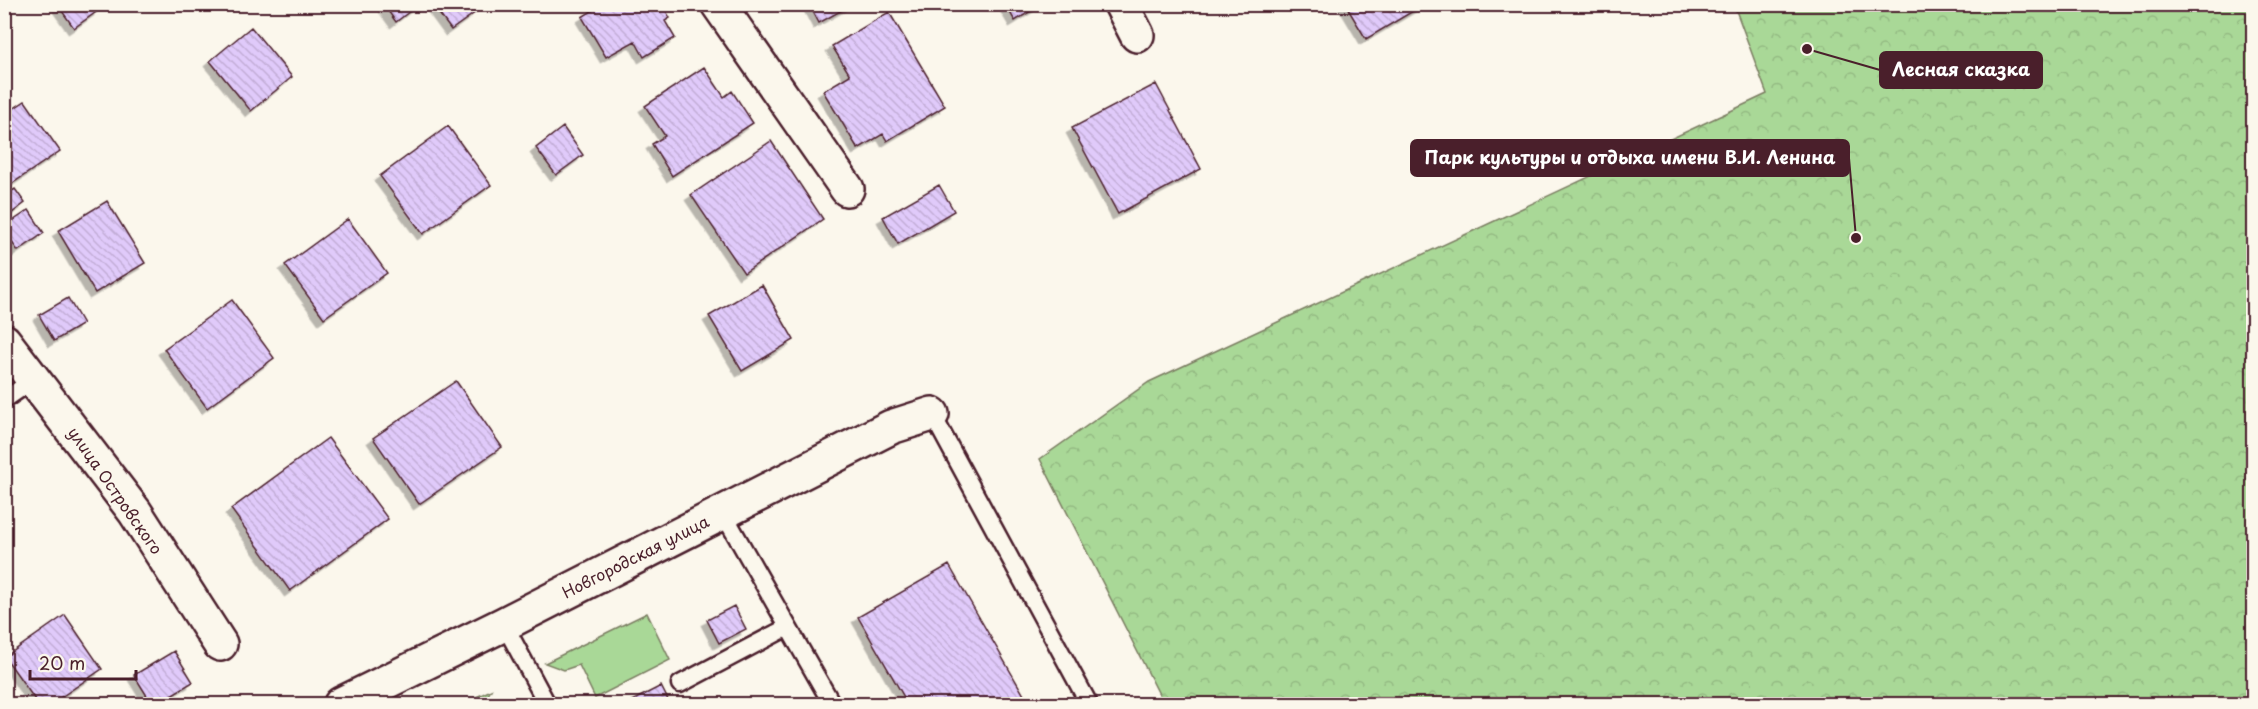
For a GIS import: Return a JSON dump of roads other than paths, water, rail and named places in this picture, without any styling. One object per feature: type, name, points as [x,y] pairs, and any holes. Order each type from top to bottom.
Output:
[{"type":"street","points":[[718,4],[846,189]]},
{"type":"street","points":[[1121,4],[1137,34]]},
{"type":"street","name":"улица Островского","points":[[4,341],[135,512],[220,644]]},
{"type":"street","name":"Новгородская улица","points":[[340,705],[891,427],[932,414]]},
{"type":"lane","points":[[4,400],[33,380]]},
{"type":"lane","points":[[932,414],[1089,705]]},
{"type":"lane","points":[[722,511],[832,705]]},
{"type":"lane","points":[[504,624],[547,705]]},
{"type":"lane","points":[[680,684],[788,627]]},
{"type":"place","name":"Лесная сказка","points":[[1807,49]]},
{"type":"place","name":"Парк культуры и отдыха имени В.И. Ленина","points":[[1856,238]]}]
